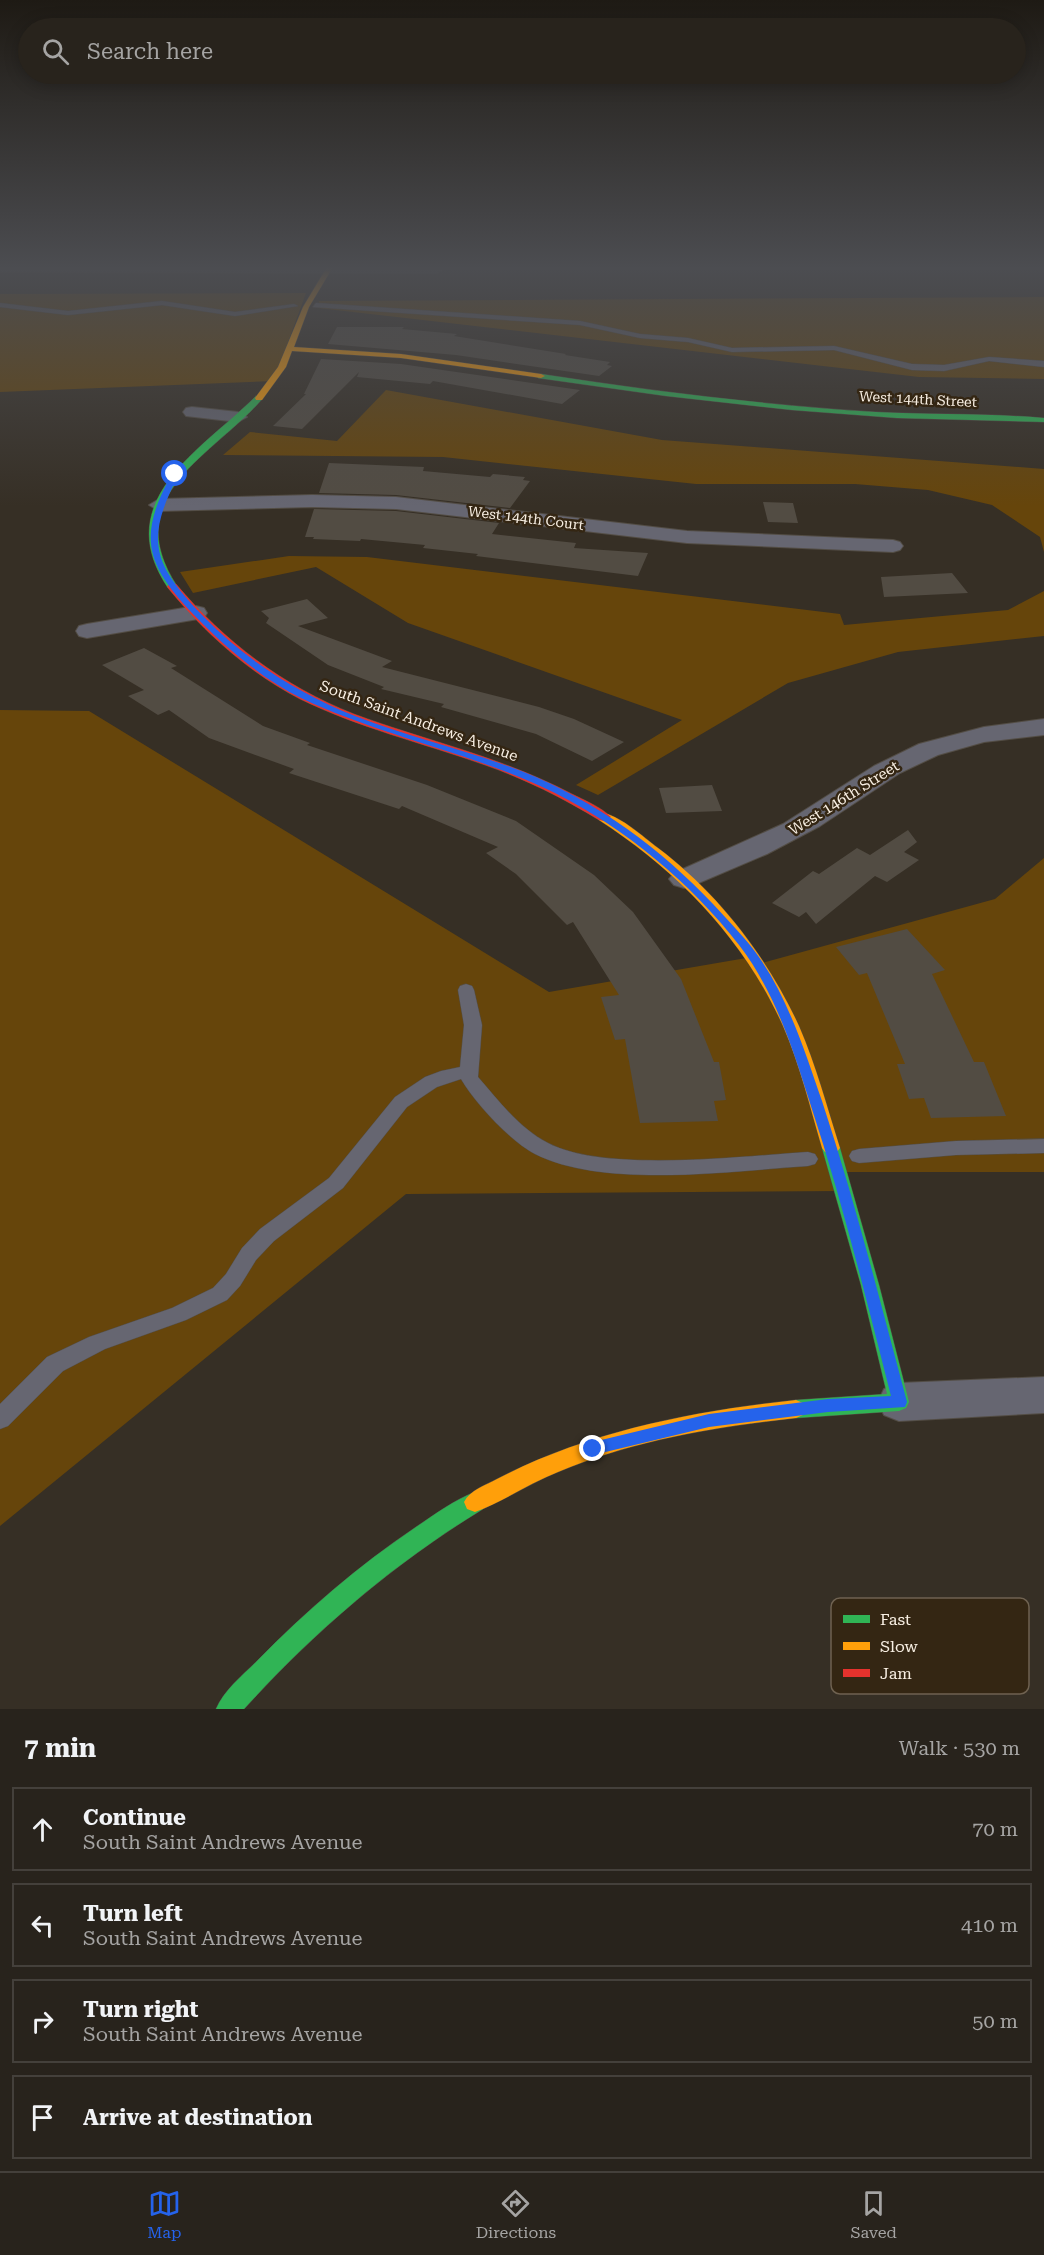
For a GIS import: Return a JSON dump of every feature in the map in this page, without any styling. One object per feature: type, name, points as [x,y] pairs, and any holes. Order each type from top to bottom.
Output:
[{"type":"street","name":"South Saint Andrews Avenue","points":[[290,349],[274,381],[238,417],[186,461],[167,487],[159,505],[153,532],[155,553],[169,581],[196,613],[249,662],[301,695],[353,718],[502,767],[560,792],[633,836],[684,879],[743,943],[762,972],[795,1039],[846,1193],[899,1402]]},
{"type":"street","name":"West 144th Street","points":[[290,349],[380,352],[450,360],[614,388],[732,403],[894,416],[1044,420]]},
{"type":"street","points":[[192,412],[238,417]]},
{"type":"street","name":"West 144th Court","points":[[159,505],[396,503],[687,537],[893,546]]},
{"type":"street","points":[[87,631],[196,613]]},
{"type":"street","name":"West 146th Street","points":[[684,879],[768,843],[827,810],[891,767],[939,746],[984,732],[1044,727]]},
{"type":"street","points":[[228,1709],[289,1644],[347,1589],[414,1539],[533,1473],[593,1449],[709,1420],[818,1407],[1044,1395]]},
{"type":"lane","points":[[718,347],[732,350],[834,348],[912,367],[944,368],[989,359],[1044,364]]},
{"type":"lane","points":[[466,990],[473,1025],[468,1072],[478,1088],[524,1136],[542,1149],[566,1158],[656,1166],[808,1159]]},
{"type":"lane","points":[[0,1419],[55,1364],[97,1343],[179,1314],[220,1294],[233,1280],[249,1254],[267,1235],[336,1183],[400,1102],[447,1075],[468,1072]]},
{"type":"lane","points":[[859,1156],[956,1148],[1044,1146]]},
{"type":"shaded area","points":[[0,347],[286,347],[274,381],[0,392]]},
{"type":"shaded area","points":[[656,347],[1044,347],[1044,379],[919,377]]},
{"type":"shaded area","points":[[386,390],[662,440],[1044,469],[1044,552],[1040,537],[992,505],[928,490],[855,484],[696,484],[443,457],[223,455],[250,432],[337,441]]},
{"type":"shaded area","points":[[289,556],[367,557],[840,614],[844,625],[1008,610],[1044,591],[1044,636],[898,652],[788,683],[598,795],[576,785],[682,720],[408,623],[316,567],[193,593],[180,572]]},
{"type":"shaded area","points":[[0,710],[89,711],[549,992],[752,957],[758,964],[995,899],[1044,858],[1044,1172],[839,1172],[844,1191],[406,1194],[0,1526]]},
{"type":"building","points":[[360,347],[521,347],[610,362],[607,365],[612,366],[599,376],[456,355]]},
{"type":"building","points":[[321,359],[401,364],[580,390],[562,404],[433,381],[430,384],[357,377],[359,372],[302,429],[273,426],[306,394],[304,394]]},
{"type":"building","points":[[329,463],[424,467],[423,471],[490,477],[493,474],[525,477],[523,480],[530,481],[510,508],[396,495],[319,493]]},
{"type":"building","points":[[763,502],[793,503],[798,523],[768,522]]},
{"type":"building","points":[[314,509],[396,511],[499,523],[492,534],[576,543],[574,548],[648,553],[638,576],[423,548],[425,545],[361,539],[360,541],[313,539],[314,537],[305,537]]},
{"type":"building","points":[[952,573],[968,593],[884,597],[881,577]]},
{"type":"building","points":[[307,599],[328,618],[298,626],[392,661],[382,667],[539,707],[574,719],[624,742],[592,761],[536,734],[441,707],[444,704],[381,689],[384,687],[328,665],[266,623],[269,618],[261,611]]},
{"type":"building","points":[[144,648],[177,666],[171,668],[263,726],[310,743],[307,745],[427,785],[516,821],[594,875],[633,912],[681,979],[714,1062],[719,1062],[726,1100],[714,1101],[718,1121],[640,1123],[625,1039],[615,1040],[601,997],[619,995],[573,922],[567,925],[516,874],[486,853],[498,847],[402,806],[399,809],[289,773],[294,769],[209,738],[169,710],[158,715],[128,696],[144,690],[102,665]]},
{"type":"building","points":[[712,785],[722,811],[666,813],[659,788]]},
{"type":"building","points":[[908,830],[917,842],[904,852],[919,860],[887,882],[875,876],[816,924],[806,912],[799,917],[772,903],[813,871],[819,874],[857,848],[870,855]]},
{"type":"building","points":[[907,929],[945,970],[932,974],[974,1062],[984,1062],[1006,1116],[931,1118],[924,1098],[909,1099],[897,1064],[905,1064],[867,973],[859,975],[836,947]]},
{"type":"traffic: fast","points":[[541,376],[624,389],[792,408],[897,415],[1044,420]]},
{"type":"traffic: fast","points":[[172,586],[159,563],[155,547],[155,521],[161,500],[183,467],[259,398]]},
{"type":"traffic: fast","points":[[796,1409],[899,1402],[870,1285],[831,1148]]},
{"type":"traffic: fast","points":[[228,1709],[313,1622],[374,1570],[440,1523],[475,1502]]},
{"type":"traffic: slow","points":[[259,398],[282,367],[290,347]]},
{"type":"traffic: slow","points":[[290,349],[401,356],[541,376]]},
{"type":"traffic: slow","points":[[604,817],[658,855],[683,877],[729,926],[749,953],[791,1026],[810,1078],[831,1148]]},
{"type":"traffic: slow","points":[[475,1502],[551,1465],[630,1438],[712,1420],[796,1409]]},
{"type":"traffic: jam","points":[[172,586],[200,618],[232,648],[285,686],[349,716],[519,773],[604,817]]},
{"type":"route","points":[[175,474],[159,505],[154,524],[155,553],[160,568],[179,595],[216,634],[276,681],[327,708],[502,767],[560,792],[633,836],[684,879],[743,943],[758,965],[795,1039],[809,1074],[846,1193],[899,1402],[828,1406],[709,1420],[593,1449]]}]
